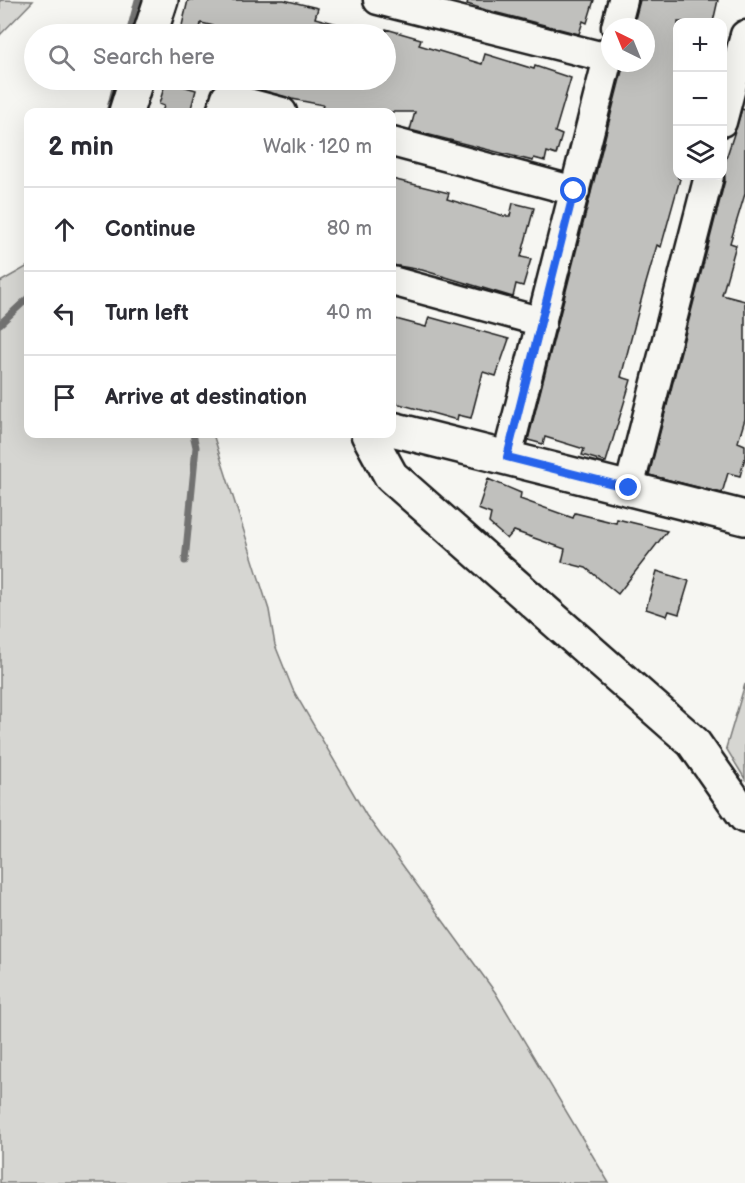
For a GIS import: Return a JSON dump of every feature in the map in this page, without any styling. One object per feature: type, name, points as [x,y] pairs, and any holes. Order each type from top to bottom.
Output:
[{"type":"street","points":[[153,24],[161,0]]},
{"type":"street","points":[[378,0],[601,52]]},
{"type":"street","points":[[618,18],[623,0]]},
{"type":"street","points":[[727,107],[745,34]]},
{"type":"street","points":[[507,457],[604,72]]},
{"type":"street","points":[[127,108],[133,90]]},
{"type":"street","points":[[222,108],[225,98],[266,108]]},
{"type":"street","points":[[396,143],[574,191]]},
{"type":"street","points":[[629,488],[708,180]]},
{"type":"street","points":[[396,282],[542,321]]},
{"type":"street","points":[[396,430],[745,518]]},
{"type":"street","points":[[370,438],[391,476],[693,742],[745,816]]},
{"type":"shaded area","points":[[0,0],[33,1],[0,35]]},
{"type":"shaded area","points":[[24,268],[24,438],[214,438],[269,610],[275,645],[293,690],[366,815],[495,992],[609,1183],[0,1183],[0,282]]},
{"type":"shaded area","points":[[745,684],[745,779],[726,748]]},
{"type":"building","points":[[188,0],[284,0],[318,8],[315,18],[338,24],[201,23],[182,24]]},
{"type":"building","points":[[468,0],[594,0],[587,23],[583,21],[579,34],[486,10],[467,4]]},
{"type":"building","points":[[640,0],[718,0],[714,18],[673,18],[673,180],[680,180],[661,247],[657,245],[621,377],[631,380],[606,462],[582,455],[584,449],[545,437],[543,444],[528,440],[622,72],[655,72],[655,18],[635,18]]},
{"type":"building","points":[[396,32],[421,39],[419,45],[482,64],[485,54],[534,69],[535,66],[571,78],[555,132],[562,135],[556,155],[547,152],[545,161],[534,158],[533,161],[410,130],[415,112],[396,112],[396,108],[322,108],[323,105],[261,90],[396,90]]},
{"type":"building","points":[[163,90],[196,90],[191,108],[163,108],[164,106],[159,104]]},
{"type":"building","points":[[742,109],[745,110],[745,194],[730,243],[736,245],[722,295],[745,301],[745,419],[738,442],[745,445],[745,458],[740,476],[728,473],[722,493],[649,475],[725,180],[727,180],[727,156]]},
{"type":"building","points":[[396,180],[449,193],[447,199],[504,216],[510,216],[513,203],[534,208],[521,257],[531,259],[523,286],[516,284],[513,297],[422,270],[396,266]]},
{"type":"building","points":[[429,317],[509,339],[496,376],[483,372],[471,418],[458,415],[457,420],[396,403],[396,319],[426,327]]},
{"type":"building","points":[[488,479],[521,493],[520,499],[573,518],[575,513],[616,523],[617,519],[667,531],[618,594],[586,568],[562,562],[565,549],[514,531],[507,539],[489,523],[491,514],[478,509]]},
{"type":"building","points":[[657,571],[689,581],[679,614],[669,611],[667,616],[646,609]]},
{"type":"waterway","points":[[132,24],[138,0]]},
{"type":"waterway","points":[[110,108],[114,90]]},
{"type":"waterway","points":[[0,324],[24,302]]},
{"type":"waterway","points":[[185,561],[196,447],[194,438]]},
{"type":"route","points":[[574,191],[507,457],[629,488]]}]
